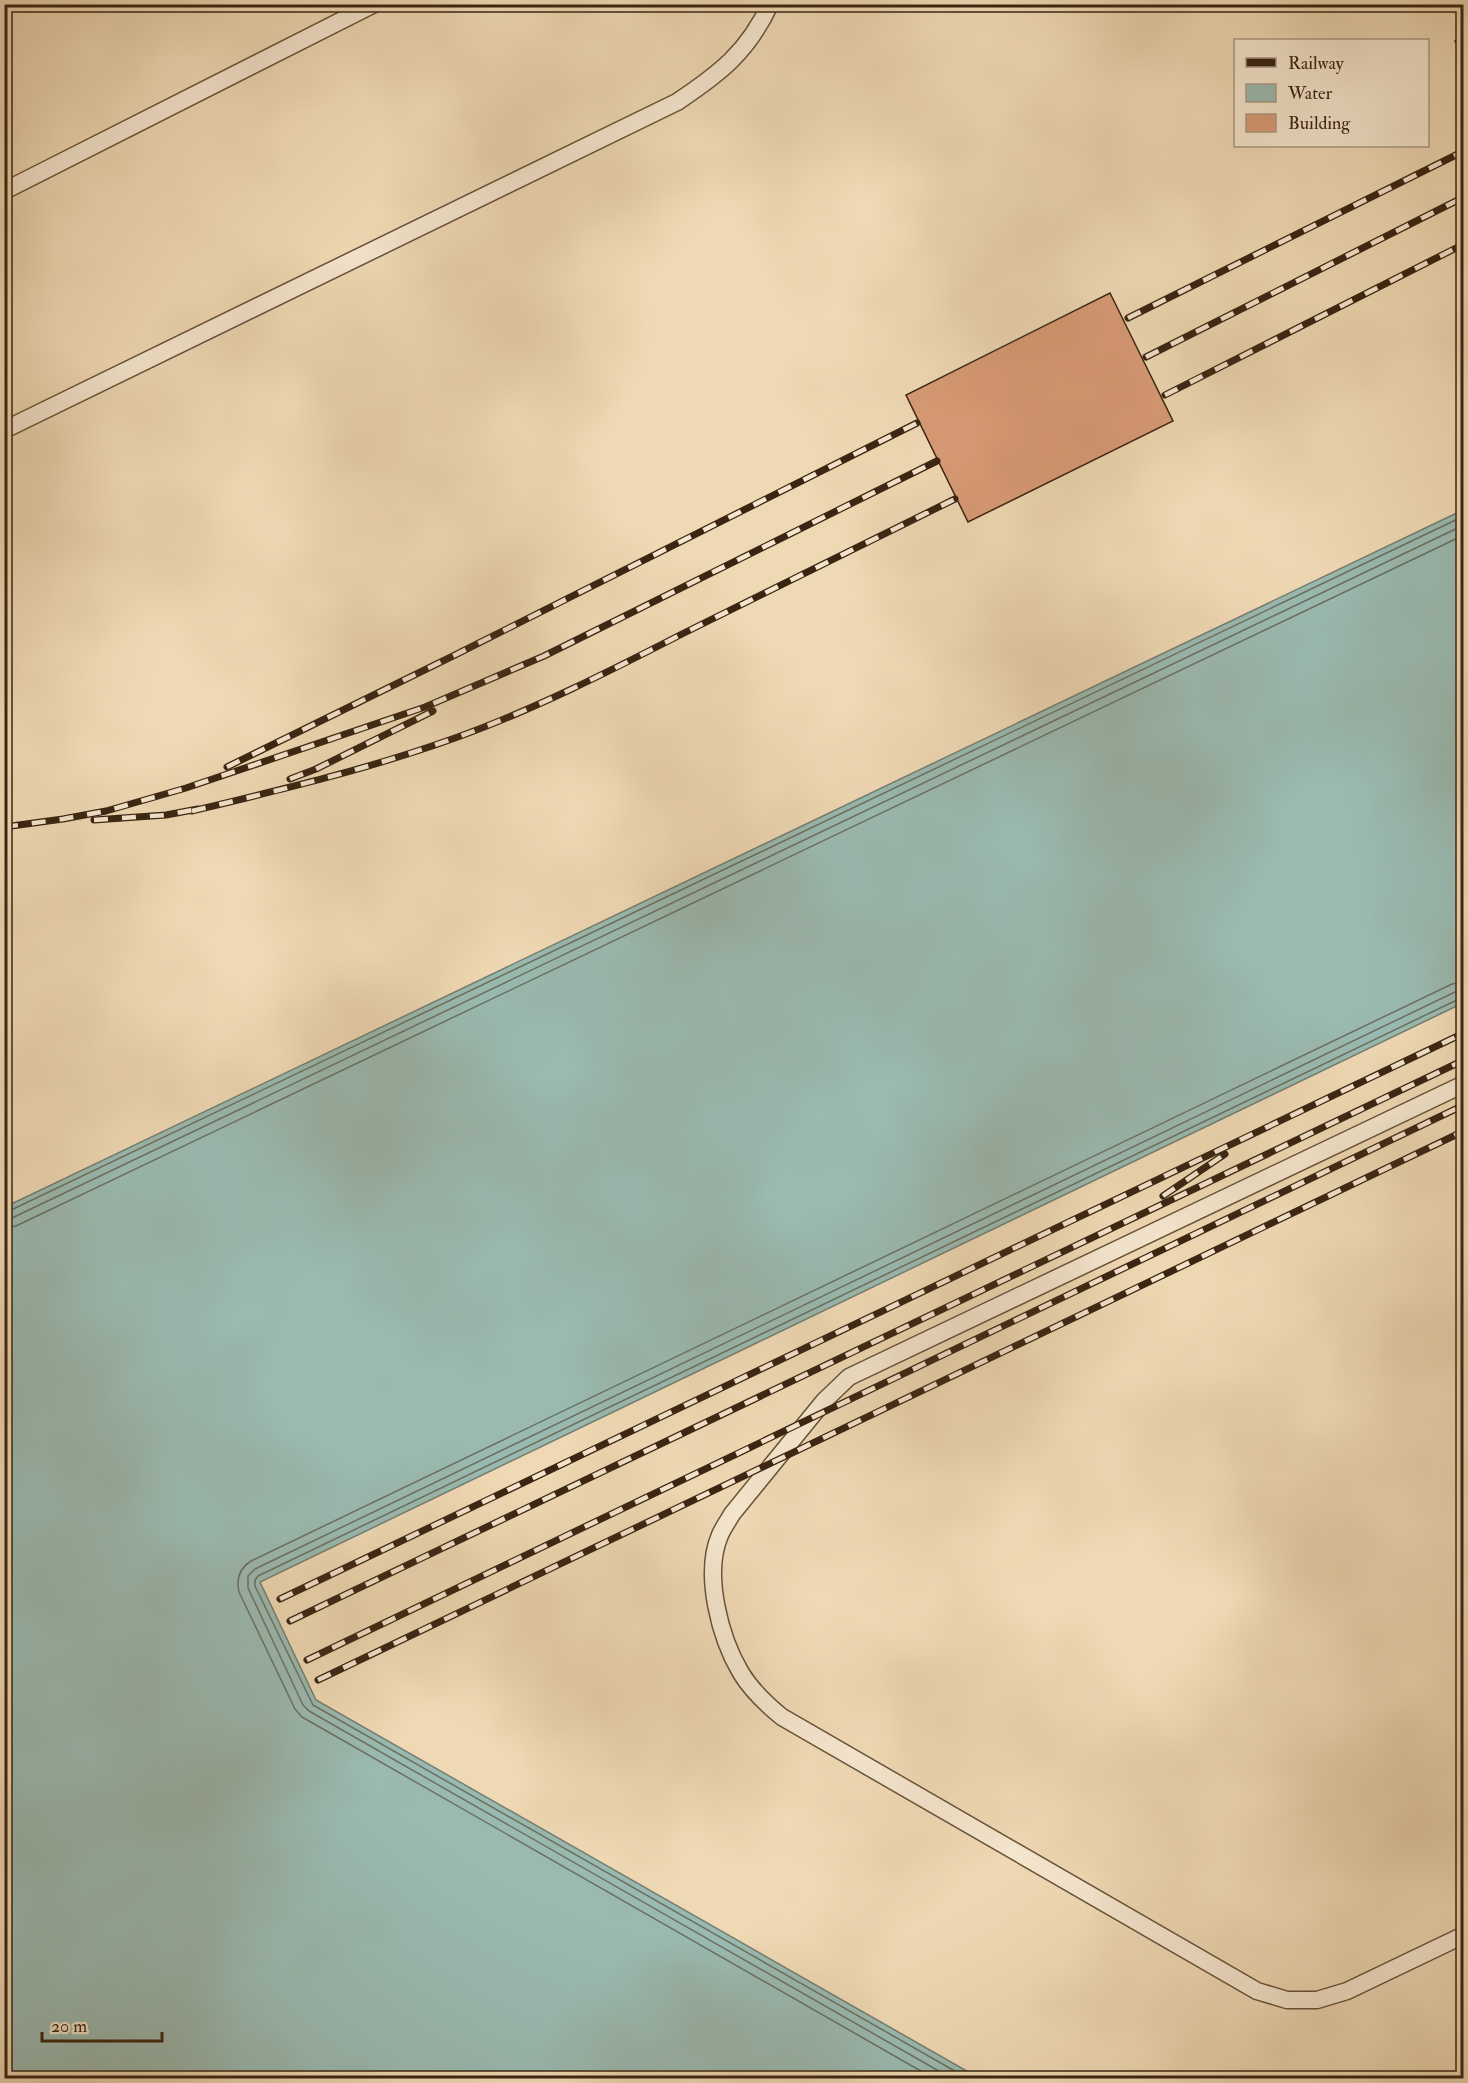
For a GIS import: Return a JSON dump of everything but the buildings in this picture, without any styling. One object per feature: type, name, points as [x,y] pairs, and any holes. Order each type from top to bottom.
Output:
[{"type":"lane","points":[[4,190],[374,4]]},
{"type":"lane","points":[[4,430],[677,102],[718,74],[746,46],[770,4]]},
{"type":"lane","points":[[1464,1084],[849,1377],[824,1401],[732,1515],[720,1534],[714,1555],[713,1573],[718,1613],[741,1672],[765,1703],[782,1717],[1257,1991],[1287,2000],[1317,2000],[1347,1991],[1464,1935]]},
{"type":"water","points":[[1463,510],[1463,1003],[260,1582],[316,1700],[979,2078],[5,2078],[5,1207]]},
{"type":"railway","points":[[1128,318],[1464,151]]},
{"type":"railway","points":[[1146,357],[1464,197]]},
{"type":"railway","points":[[1165,395],[1464,244]]},
{"type":"railway","points":[[227,767],[917,423]]},
{"type":"railway","points":[[4,827],[106,811],[186,788],[425,707],[544,656],[937,461]]},
{"type":"railway","points":[[192,811],[390,760],[513,715],[598,676],[955,499]]},
{"type":"railway","points":[[290,779],[316,769],[433,711]]},
{"type":"railway","points":[[94,820],[166,815],[198,809]]},
{"type":"railway","points":[[280,1599],[1464,1033]]},
{"type":"railway","points":[[290,1621],[1464,1060]]},
{"type":"railway","points":[[307,1660],[1464,1105]]},
{"type":"railway","points":[[318,1680],[1464,1131]]},
{"type":"railway","points":[[1163,1196],[1225,1154]]}]
